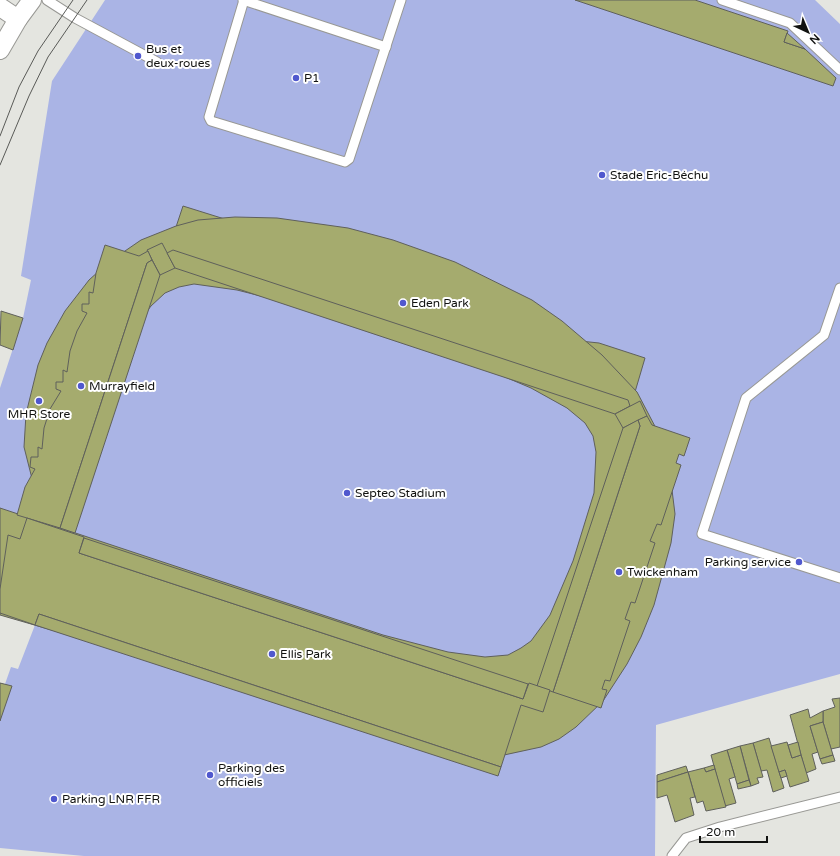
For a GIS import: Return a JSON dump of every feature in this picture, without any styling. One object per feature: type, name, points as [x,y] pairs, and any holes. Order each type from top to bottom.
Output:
[{"type":"street","points":[[0,50],[18,19],[32,0]]},
{"type":"street","points":[[0,7],[18,19]]},
{"type":"lane","points":[[47,0],[74,18],[157,62]]},
{"type":"lane","points":[[386,47],[243,0],[209,117],[211,121],[345,162],[349,159],[402,0]]},
{"type":"lane","points":[[722,0],[790,23],[840,70]]},
{"type":"lane","points":[[840,288],[824,335],[746,398],[702,534],[840,578]]},
{"type":"lane","points":[[672,856],[686,838],[720,827],[840,797]]},
{"type":"shaded area","points":[[105,0],[815,0],[840,24],[840,674],[656,725],[655,856],[84,856],[0,848],[0,683],[5,684],[11,667],[18,669],[35,625],[0,532],[0,388],[23,318],[31,280],[21,276],[52,81]]},
{"type":"building","points":[[575,0],[695,0],[788,31],[784,42],[805,49],[836,78],[833,86]]},
{"type":"building","points":[[787,33],[805,49],[784,42]]},
{"type":"building","name":"Eden Park","points":[[183,206],[231,221],[249,231],[268,238],[289,240],[309,247],[327,257],[328,252],[348,259],[346,264],[367,266],[387,273],[405,283],[425,289],[444,292],[481,308],[542,325],[580,341],[599,343],[645,358],[635,392],[639,402],[630,406],[628,400],[173,250],[167,253],[163,244],[172,239]]},
{"type":"building","points":[[235,217],[277,218],[348,228],[393,240],[455,262],[532,300],[562,321],[602,355],[637,392],[659,434],[668,458],[675,514],[671,543],[654,605],[641,637],[627,664],[603,701],[576,727],[559,739],[541,747],[504,755],[490,755],[465,750],[0,615],[0,508],[383,635],[448,652],[485,657],[508,655],[531,641],[550,615],[573,561],[594,493],[596,452],[593,436],[585,423],[567,408],[531,388],[451,354],[332,314],[237,290],[194,284],[179,287],[165,293],[151,306],[130,334],[120,355],[68,530],[43,522],[24,447],[26,414],[38,365],[47,343],[65,311],[89,280],[109,262],[141,240],[176,226],[198,220]]},
{"type":"building","points":[[162,243],[175,268],[160,275],[147,250]]},
{"type":"building","name":"Murrayfield","points":[[105,245],[139,256],[148,251],[152,260],[147,263],[60,528],[17,515],[25,487],[35,469],[30,467],[31,457],[38,457],[38,447],[42,449],[44,428],[50,409],[61,391],[56,389],[56,382],[63,382],[63,370],[67,372],[70,351],[77,331],[87,313],[82,311],[82,304],[89,304],[89,292],[93,293],[96,273]]},
{"type":"building","points":[[173,250],[628,400],[630,406],[615,414],[175,268],[167,253]]},
{"type":"building","points":[[152,260],[160,275],[75,533],[60,528],[147,263]]},
{"type":"building","points":[[1,311],[23,318],[13,350],[0,345]]},
{"type":"building","points":[[640,401],[647,416],[623,428],[615,414]]},
{"type":"building","name":"Twickenham","points":[[647,416],[652,425],[690,438],[684,456],[679,454],[676,463],[681,465],[661,525],[657,524],[650,541],[655,543],[635,603],[631,602],[625,619],[630,621],[610,681],[605,680],[602,689],[607,690],[601,708],[553,692],[640,426],[638,420]]},
{"type":"building","points":[[638,420],[640,426],[553,692],[537,686],[623,428]]},
{"type":"building","name":"Ellis Park","points":[[27,518],[84,537],[79,553],[523,699],[529,683],[550,690],[543,712],[521,705],[501,767],[39,614],[35,625],[0,613],[0,589],[8,535],[20,539]]},
{"type":"building","points":[[84,538],[528,684],[523,699],[79,553]]},
{"type":"building","points":[[39,614],[501,767],[498,776],[35,625]]},
{"type":"building","points":[[0,683],[12,686],[0,721]]},
{"type":"building","points":[[840,698],[840,747],[831,749],[823,722],[823,711],[835,707],[832,699]]},
{"type":"building","points":[[808,709],[810,718],[823,711],[823,722],[810,726],[818,752],[812,754],[816,769],[806,773],[790,715]]},
{"type":"building","points":[[823,722],[833,755],[820,759],[810,726]]},
{"type":"building","points":[[769,738],[784,788],[773,792],[767,770],[761,771],[753,743]]},
{"type":"building","points":[[787,742],[792,758],[801,755],[809,781],[790,787],[785,770],[779,772],[771,746]]},
{"type":"building","points":[[798,742],[801,755],[792,758],[788,745]]},
{"type":"building","points":[[753,743],[763,777],[757,778],[759,783],[751,786],[740,746]]},
{"type":"building","points":[[740,746],[749,780],[737,784],[727,750]]},
{"type":"building","points":[[727,750],[735,777],[729,779],[736,803],[725,806],[711,755]]},
{"type":"building","points":[[833,755],[835,761],[822,764],[820,759]]},
{"type":"building","points":[[714,765],[715,769],[706,772],[704,768]]},
{"type":"building","points":[[686,766],[688,772],[657,782],[657,775]]},
{"type":"building","points":[[704,768],[706,772],[715,769],[726,807],[706,811],[703,801],[697,803],[688,772]]},
{"type":"building","points":[[785,770],[787,776],[781,778],[779,772]]},
{"type":"building","points":[[688,772],[695,797],[690,798],[694,815],[675,822],[667,795],[657,798],[657,782]]},
{"type":"building","points":[[749,780],[751,786],[738,789],[737,784]]},
{"type":"tram line","points":[[0,136],[19,87],[38,51],[73,0]]},
{"type":"tram line","points":[[0,165],[29,96],[48,57],[87,0]]},
{"type":"place","name":"Bus et deux-roues","points":[[138,56]]},
{"type":"place","name":"P1","points":[[296,78]]},
{"type":"place","name":"Stade Eric-Béchu","points":[[602,175]]},
{"type":"place","name":"Eden Park","points":[[403,303]]},
{"type":"place","name":"Murrayfield","points":[[81,386]]},
{"type":"place","name":"MHR Store","points":[[39,401]]},
{"type":"place","name":"Septeo Stadium","points":[[347,493]]},
{"type":"place","name":"Parking service","points":[[799,562]]},
{"type":"place","name":"Twickenham","points":[[619,572]]},
{"type":"place","name":"Ellis Park","points":[[272,654]]},
{"type":"place","name":"Parking des officiels","points":[[210,775]]},
{"type":"place","name":"Parking LNR FFR","points":[[54,799]]}]
